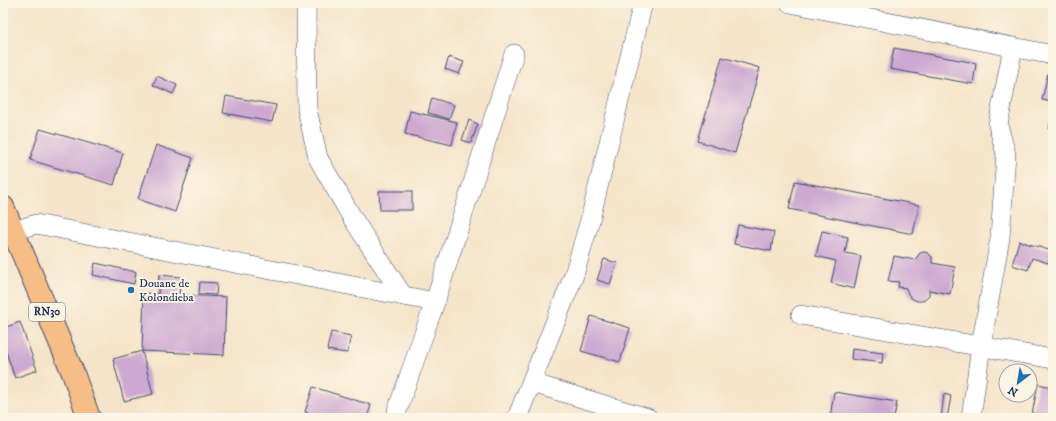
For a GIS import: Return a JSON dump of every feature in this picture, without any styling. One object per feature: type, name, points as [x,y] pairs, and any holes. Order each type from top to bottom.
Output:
[{"type":"main road","name":"RN30","points":[[3,207],[73,373],[89,418]]},
{"type":"street","points":[[306,3],[307,108],[318,158],[353,219],[403,296]]},
{"type":"street","points":[[518,418],[574,275],[590,220],[643,3]]},
{"type":"street","points":[[790,3],[1053,55]]},
{"type":"street","points":[[971,418],[981,346],[1000,238],[1006,154],[998,125],[1013,47]]},
{"type":"street","points":[[397,418],[397,411],[435,302],[514,54]]},
{"type":"street","points":[[13,231],[36,224],[435,302]]},
{"type":"street","points":[[800,315],[1053,359]]},
{"type":"street","points":[[532,383],[648,418]]},
{"type":"building","points":[[894,48],[976,63],[973,84],[890,69]]},
{"type":"building","points":[[449,57],[464,62],[459,74],[445,69]]},
{"type":"building","points":[[722,57],[760,68],[735,153],[698,141]]},
{"type":"building","points":[[1048,73],[1053,74],[1053,102],[1042,100]]},
{"type":"building","points":[[157,76],[177,85],[173,94],[153,85]]},
{"type":"building","points":[[226,96],[276,105],[272,122],[223,113]]},
{"type":"building","points":[[432,98],[454,105],[449,119],[428,113]]},
{"type":"building","points":[[410,111],[457,122],[452,145],[405,134]]},
{"type":"building","points":[[1053,112],[1053,131],[1049,130]]},
{"type":"building","points":[[469,120],[478,124],[471,143],[462,140]]},
{"type":"building","points":[[40,129],[123,153],[114,185],[30,160]]},
{"type":"building","points":[[156,145],[193,158],[175,212],[138,199]]},
{"type":"building","points":[[795,181],[919,205],[913,234],[789,209]]},
{"type":"building","points":[[379,191],[412,191],[412,210],[380,210]]},
{"type":"building","points":[[738,225],[774,232],[771,251],[734,244]]},
{"type":"building","points":[[822,231],[848,237],[845,253],[861,256],[854,289],[831,283],[836,261],[816,256]]},
{"type":"building","points":[[1019,241],[1052,251],[1048,263],[1032,258],[1028,270],[1012,265]]},
{"type":"building","points":[[920,253],[928,253],[932,257],[932,263],[955,267],[950,294],[929,290],[929,295],[926,298],[922,301],[917,301],[911,298],[906,288],[898,287],[899,282],[888,281],[894,256],[915,260]]},
{"type":"building","points":[[604,259],[617,263],[610,284],[597,280]]},
{"type":"building","points":[[95,263],[136,272],[134,284],[93,275]]},
{"type":"building","points":[[159,275],[181,277],[179,295],[226,297],[224,355],[142,351],[144,293],[158,294]]},
{"type":"building","points":[[200,282],[217,283],[216,295],[199,294]]},
{"type":"building","points":[[3,303],[5,303],[7,323],[3,323]]},
{"type":"building","points":[[591,316],[630,328],[620,362],[581,351]]},
{"type":"building","points":[[20,322],[37,370],[15,378],[3,343],[3,328]]},
{"type":"building","points":[[331,332],[351,336],[347,353],[327,350]]},
{"type":"building","points":[[852,349],[883,353],[882,363],[851,359]]},
{"type":"building","points":[[142,351],[153,394],[124,401],[113,359]]},
{"type":"building","points":[[1038,384],[1053,387],[1053,418],[1032,414],[1034,403],[1038,403]]},
{"type":"building","points":[[313,387],[371,405],[367,418],[324,418],[305,412]]},
{"type":"building","points":[[834,392],[897,402],[894,418],[830,418]]},
{"type":"building","points":[[944,394],[951,396],[947,418],[941,418]]},
{"type":"place","name":"Douane de Kolondieba","points":[[131,290]]}]
